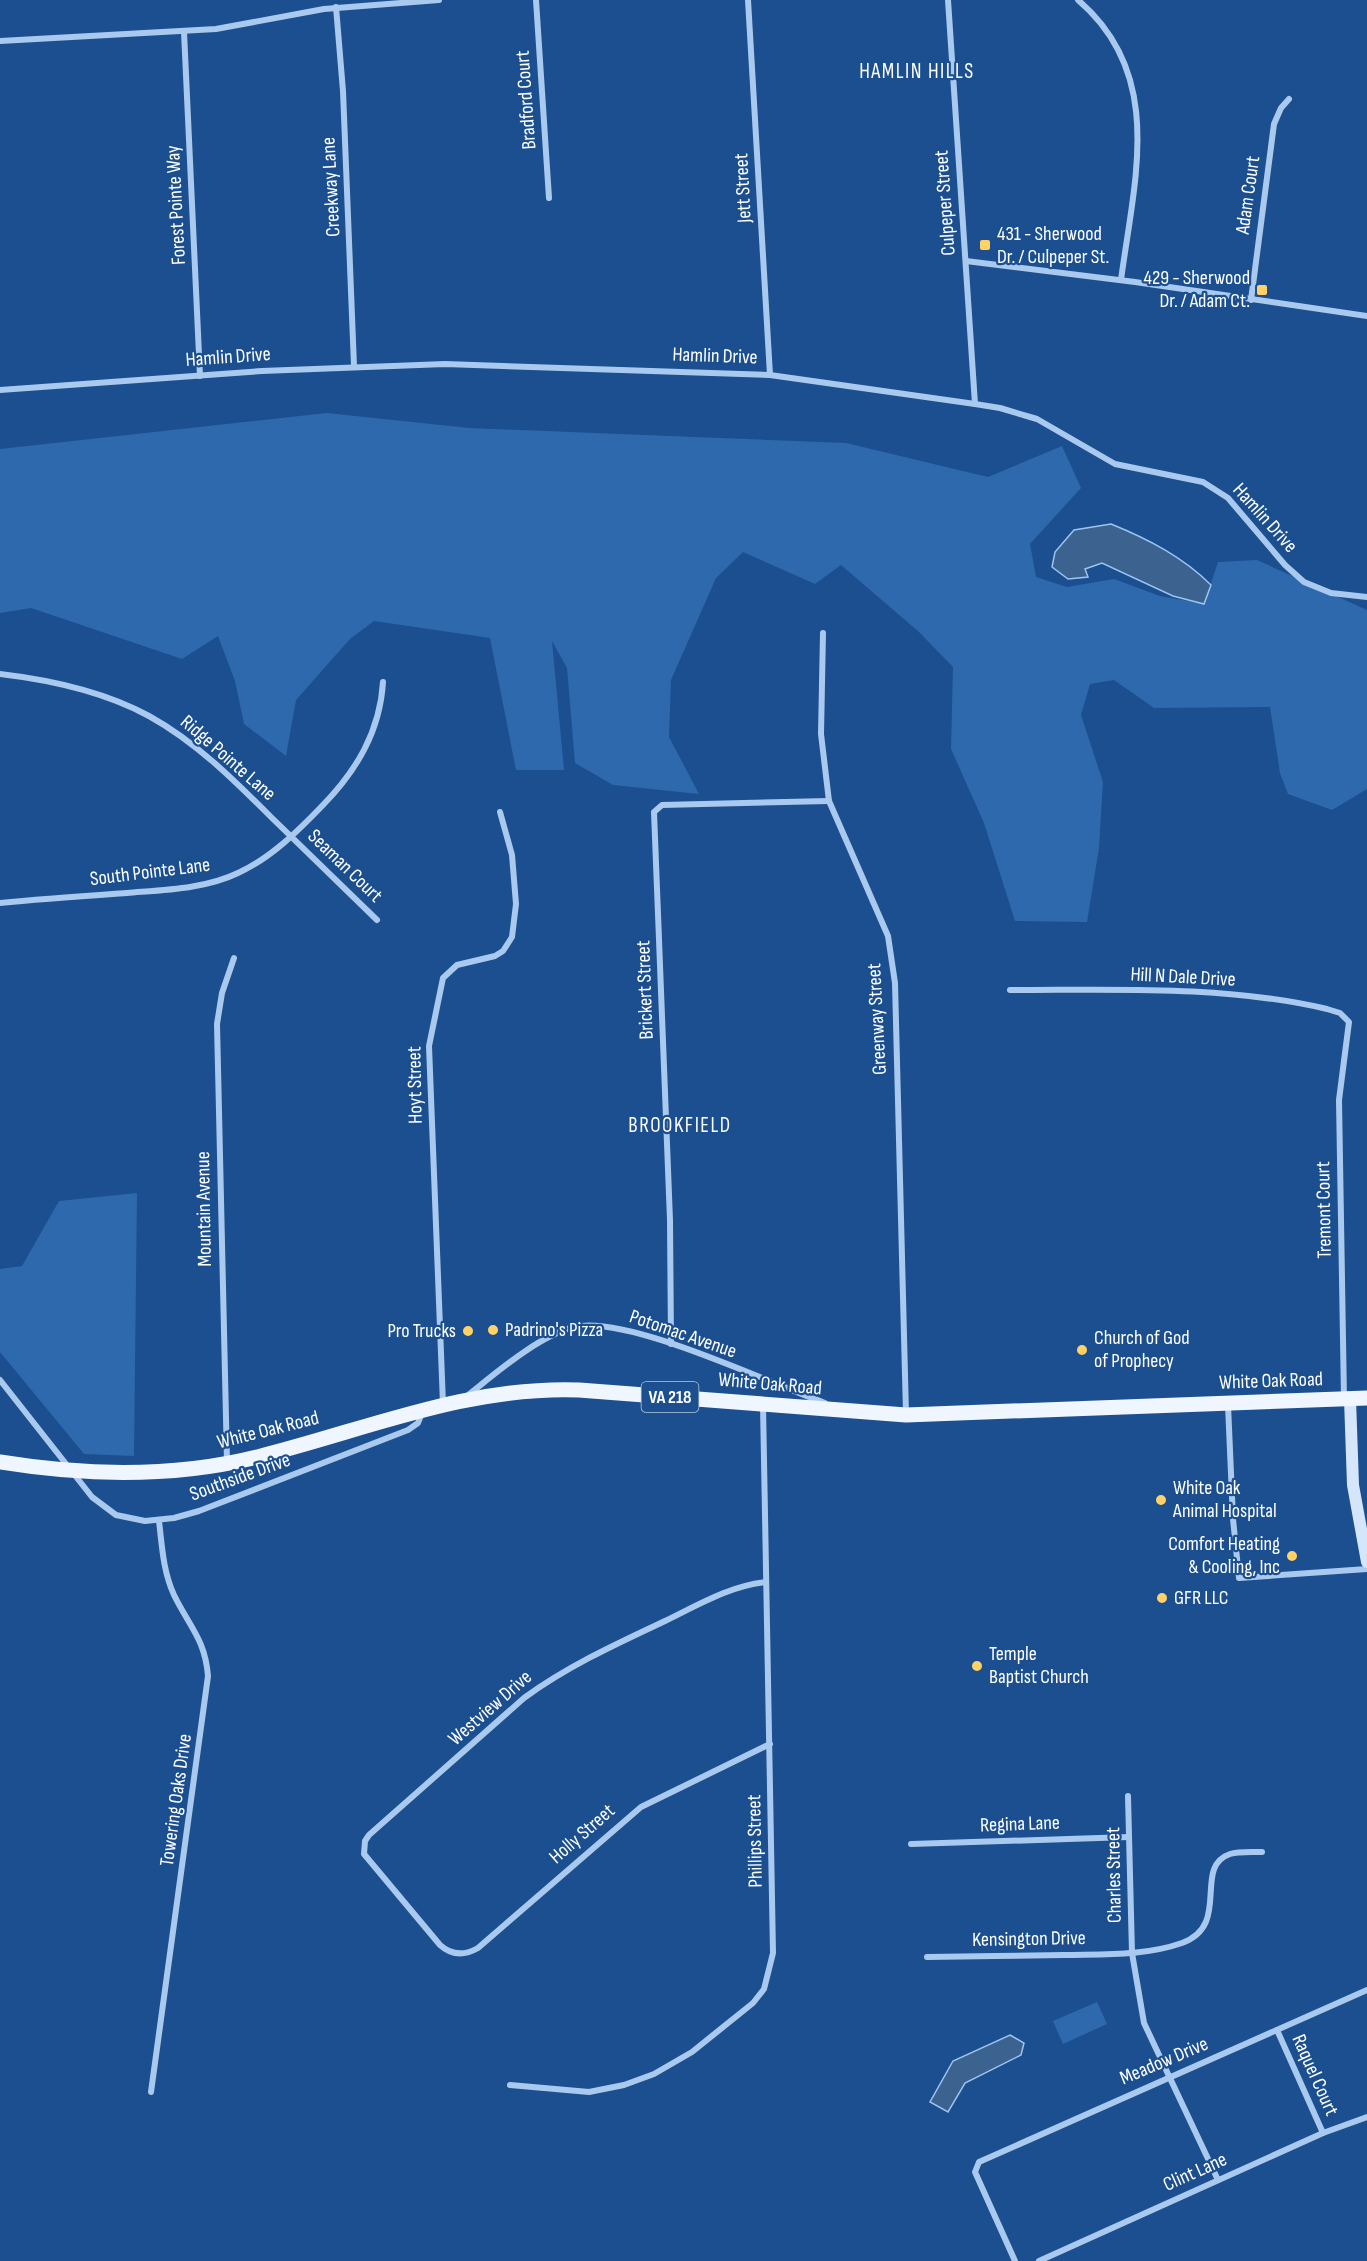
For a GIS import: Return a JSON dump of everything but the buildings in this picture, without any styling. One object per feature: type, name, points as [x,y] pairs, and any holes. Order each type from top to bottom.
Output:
[{"type":"main road","name":"White Oak Road","points":[[0,1462],[69,1471],[164,1471],[228,1463],[465,1398],[556,1389],[906,1415],[1367,1398]]},
{"type":"street","points":[[0,41],[216,30],[336,7],[439,0]]},
{"type":"street","name":"Bradford Court","points":[[536,0],[549,198]]},
{"type":"street","name":"Jett Street","points":[[748,0],[770,375]]},
{"type":"street","name":"Culpeper Street","points":[[948,0],[975,404]]},
{"type":"street","points":[[1078,0],[1102,23],[1122,52],[1134,88],[1137,107],[1136,166],[1121,280]]},
{"type":"street","name":"Creekway Lane","points":[[336,7],[343,102],[354,366]]},
{"type":"street","name":"Forest Pointe Way","points":[[184,32],[200,375]]},
{"type":"street","name":"Adam Court","points":[[1251,300],[1274,124],[1281,108],[1289,99]]},
{"type":"street","points":[[966,261],[1121,280],[1367,316]]},
{"type":"street","name":"Hamlin Drive","points":[[0,390],[354,366],[445,364],[770,375],[975,404],[1000,408],[1037,419],[1115,464],[1203,482],[1228,498],[1285,565],[1304,582],[1331,593],[1367,597]]},
{"type":"street","name":"Greenway Street","points":[[824,633],[821,735],[829,801],[888,936],[894,983],[906,1415]]},
{"type":"street","name":"Ridge Pointe Lane","points":[[0,674],[63,684],[113,700],[147,715],[199,750],[291,836]]},
{"type":"street","name":"South Pointe Lane","points":[[0,903],[202,885],[220,880],[253,865],[291,836],[341,786],[354,769],[364,751],[378,715],[383,682]]},
{"type":"street","name":"Brickert Street","points":[[671,1344],[670,1220],[654,812],[662,805],[829,801]]},
{"type":"street","name":"Hoyt Street","points":[[443,1404],[429,1046],[443,978],[457,965],[495,956],[512,937],[516,904],[512,855],[500,812]]},
{"type":"street","name":"Seaman Court","points":[[291,836],[377,920]]},
{"type":"street","name":"Mountain Avenue","points":[[228,1463],[217,1024],[222,993],[234,958]]},
{"type":"street","name":"Hill N Dale Drive","points":[[1010,990],[1179,990],[1244,996],[1327,1009],[1340,1013],[1349,1022]]},
{"type":"street","name":"Tremont Court","points":[[1347,1399],[1339,1100],[1349,1022]]},
{"type":"street","name":"Potomac Avenue","points":[[465,1398],[529,1351],[572,1327],[612,1327],[671,1344],[836,1407],[870,1414]]},
{"type":"street","name":"Southside Drive","points":[[0,1380],[69,1471],[92,1497],[116,1515],[137,1520],[159,1521],[210,1507],[408,1430],[418,1423],[422,1410]]},
{"type":"street","points":[[1347,1399],[1353,1485],[1367,1562]]},
{"type":"street","points":[[1228,1404],[1233,1519],[1239,1578],[1367,1569]]},
{"type":"street","name":"Phillips Street","points":[[510,2085],[589,2092],[624,2085],[654,2074],[692,2052],[744,2010],[764,1989],[773,1953],[763,1405]]},
{"type":"street","name":"Towering Oaks Drive","points":[[151,2092],[208,1676],[200,1639],[174,1596],[167,1578],[159,1521]]},
{"type":"street","name":"Westview Drive","points":[[433,1937],[367,1861],[363,1847],[369,1835],[548,1681],[582,1660],[732,1589],[766,1582]]},
{"type":"street","name":"Holly Street","points":[[433,1937],[452,1953],[466,1954],[478,1948],[641,1807],[770,1744]]},
{"type":"street","name":"Charles Street","points":[[1128,1796],[1132,1953],[1144,2023],[1218,2180]]},
{"type":"street","name":"Regina Lane","points":[[911,1844],[1129,1837]]},
{"type":"street","name":"Kensington Drive","points":[[927,1957],[1132,1953],[1184,1943],[1206,1923],[1210,1914],[1211,1878],[1217,1863],[1230,1854],[1262,1852]]},
{"type":"street","name":"Meadow Drive","points":[[1015,2261],[975,2172],[976,2166],[982,2160],[1367,1990]]},
{"type":"street","name":"Raquel Court","points":[[1277,2030],[1323,2133]]},
{"type":"street","name":"Clint Lane","points":[[1039,2261],[1323,2133],[1367,2117]]},
{"type":"shaded area","points":[[327,413],[469,428],[846,443],[988,477],[1062,446],[1081,488],[1030,544],[1036,577],[1067,587],[1114,579],[1160,596],[1204,604],[1218,562],[1257,560],[1367,610],[1367,789],[1332,810],[1288,794],[1280,773],[1270,707],[1154,708],[1114,680],[1090,684],[1081,715],[1103,782],[1099,848],[1087,922],[1015,921],[984,823],[951,749],[953,667],[919,632],[841,565],[815,584],[743,552],[716,578],[671,680],[669,737],[699,794],[613,785],[575,763],[567,668],[552,641],[564,770],[516,770],[490,638],[374,621],[350,639],[296,700],[286,756],[244,724],[235,681],[218,636],[182,659],[31,608],[0,613],[0,449]]},
{"type":"shaded area","points":[[1111,524],[1164,550],[1200,575],[1211,585],[1204,604],[1173,596],[1102,563],[1085,569],[1088,577],[1068,579],[1052,567],[1055,552],[1074,530]]},
{"type":"shaded area","points":[[137,1193],[134,1456],[84,1454],[0,1352],[0,1269],[22,1266],[59,1201]]},
{"type":"shaded area","points":[[1097,2002],[1107,2024],[1063,2044],[1053,2021]]},
{"type":"shaded area","points":[[1010,2035],[1024,2043],[1021,2055],[965,2083],[948,2112],[930,2102],[953,2061]]},
{"type":"place","name":"431 - Sherwood Dr. / Culpeper St.","points":[[985,245]]},
{"type":"place","name":"429 - Sherwood Dr. / Adam Ct.","points":[[1262,290]]},
{"type":"place","name":"Padrino's Pizza","points":[[493,1330]]},
{"type":"place","name":"Pro Trucks","points":[[468,1331]]},
{"type":"place","name":"Church of God of Prophecy","points":[[1082,1350]]},
{"type":"place","name":"White Oak Animal Hospital","points":[[1161,1500]]},
{"type":"place","name":"Comfort Heating & Cooling, Inc","points":[[1292,1556]]},
{"type":"place","name":"GFR LLC","points":[[1162,1598]]},
{"type":"place","name":"Temple Baptist Church","points":[[977,1666]]},
{"type":"district","name":"HAMLIN HILLS","points":[[917,71]]},
{"type":"district","name":"BROOKFIELD","points":[[680,1125]]}]
